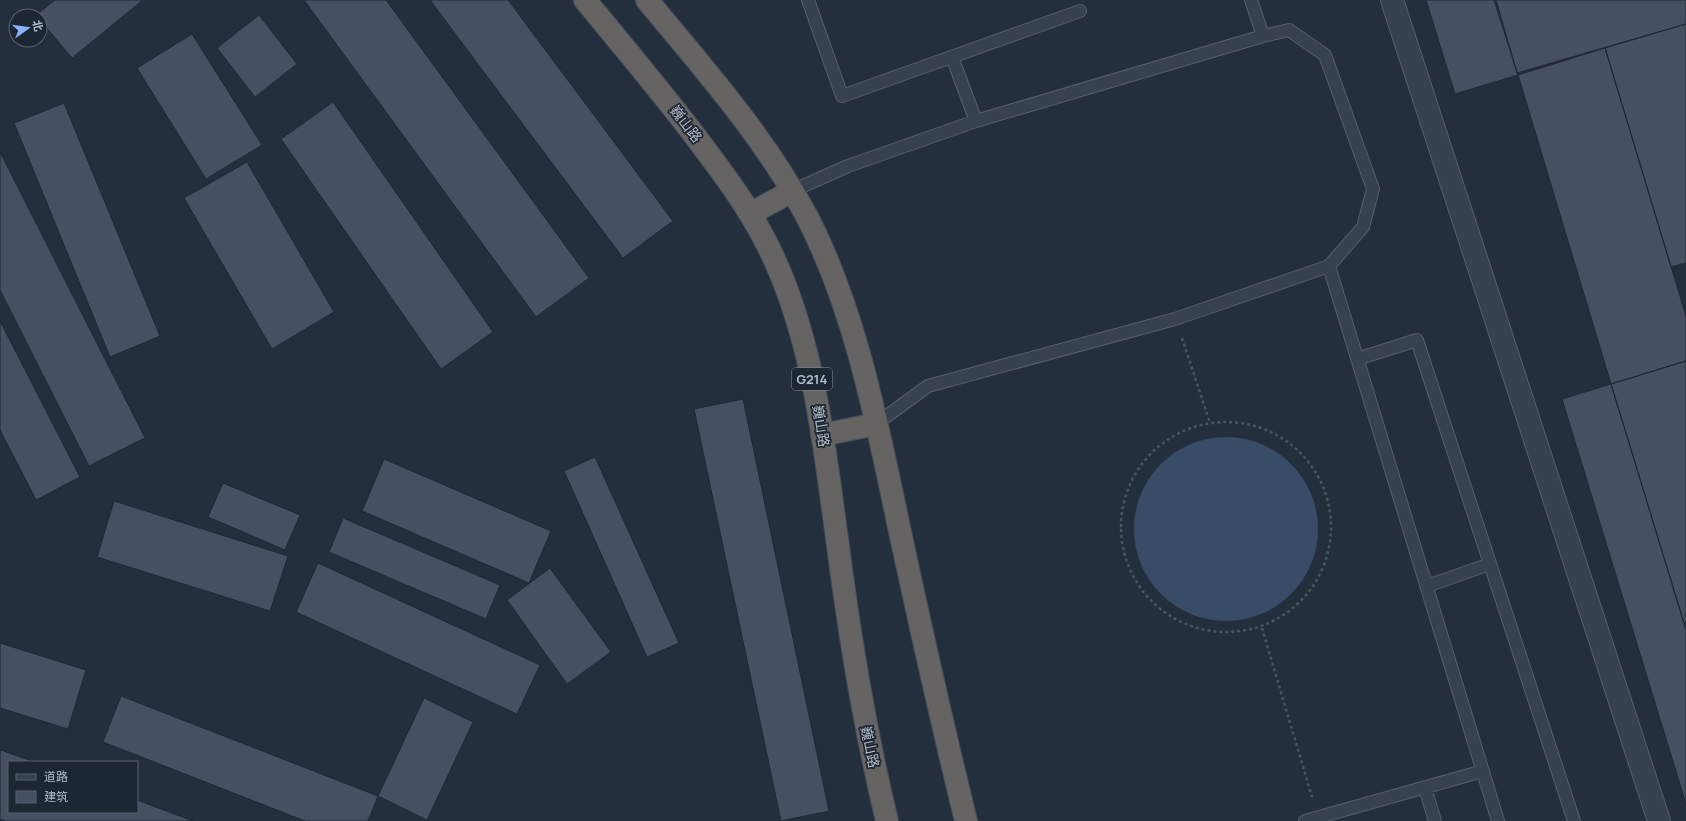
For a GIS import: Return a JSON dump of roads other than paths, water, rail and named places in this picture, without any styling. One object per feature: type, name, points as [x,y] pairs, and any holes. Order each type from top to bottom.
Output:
[{"type":"highway","name":"巍山路","points":[[585,0],[680,116],[733,187],[768,245],[792,303],[811,372],[822,435],[856,677],[871,753],[887,821]]},
{"type":"highway","points":[[647,0],[746,122],[792,191],[822,248],[853,336],[876,424],[931,677],[966,821]]},
{"type":"highway","points":[[750,214],[792,191]]},
{"type":"highway","points":[[822,435],[876,424]]},
{"type":"street","points":[[1392,0],[1659,821]]},
{"type":"lane","points":[[808,0],[842,96],[1080,11]]},
{"type":"lane","points":[[1250,0],[1263,36]]},
{"type":"lane","points":[[792,191],[848,166],[976,121],[1263,36],[1289,30],[1325,56],[1373,189],[1364,227],[1329,266],[1176,319],[928,386],[876,424]]},
{"type":"lane","points":[[952,57],[976,121]]},
{"type":"lane","points":[[1329,266],[1498,821]]},
{"type":"lane","points":[[1357,359],[1417,340],[1574,821]]},
{"type":"lane","points":[[1427,586],[1490,564]]},
{"type":"lane","points":[[1305,821],[1483,771]]},
{"type":"lane","points":[[1424,788],[1435,821]]},
{"type":"water","points":[[1217,437],[1235,437],[1261,444],[1277,452],[1291,464],[1303,478],[1311,494],[1318,520],[1318,538],[1311,564],[1303,580],[1291,594],[1277,606],[1253,617],[1235,621],[1217,621],[1199,617],[1175,606],[1161,594],[1149,580],[1138,556],[1134,538],[1134,520],[1138,502],[1149,478],[1161,464],[1175,452],[1199,441]]}]
